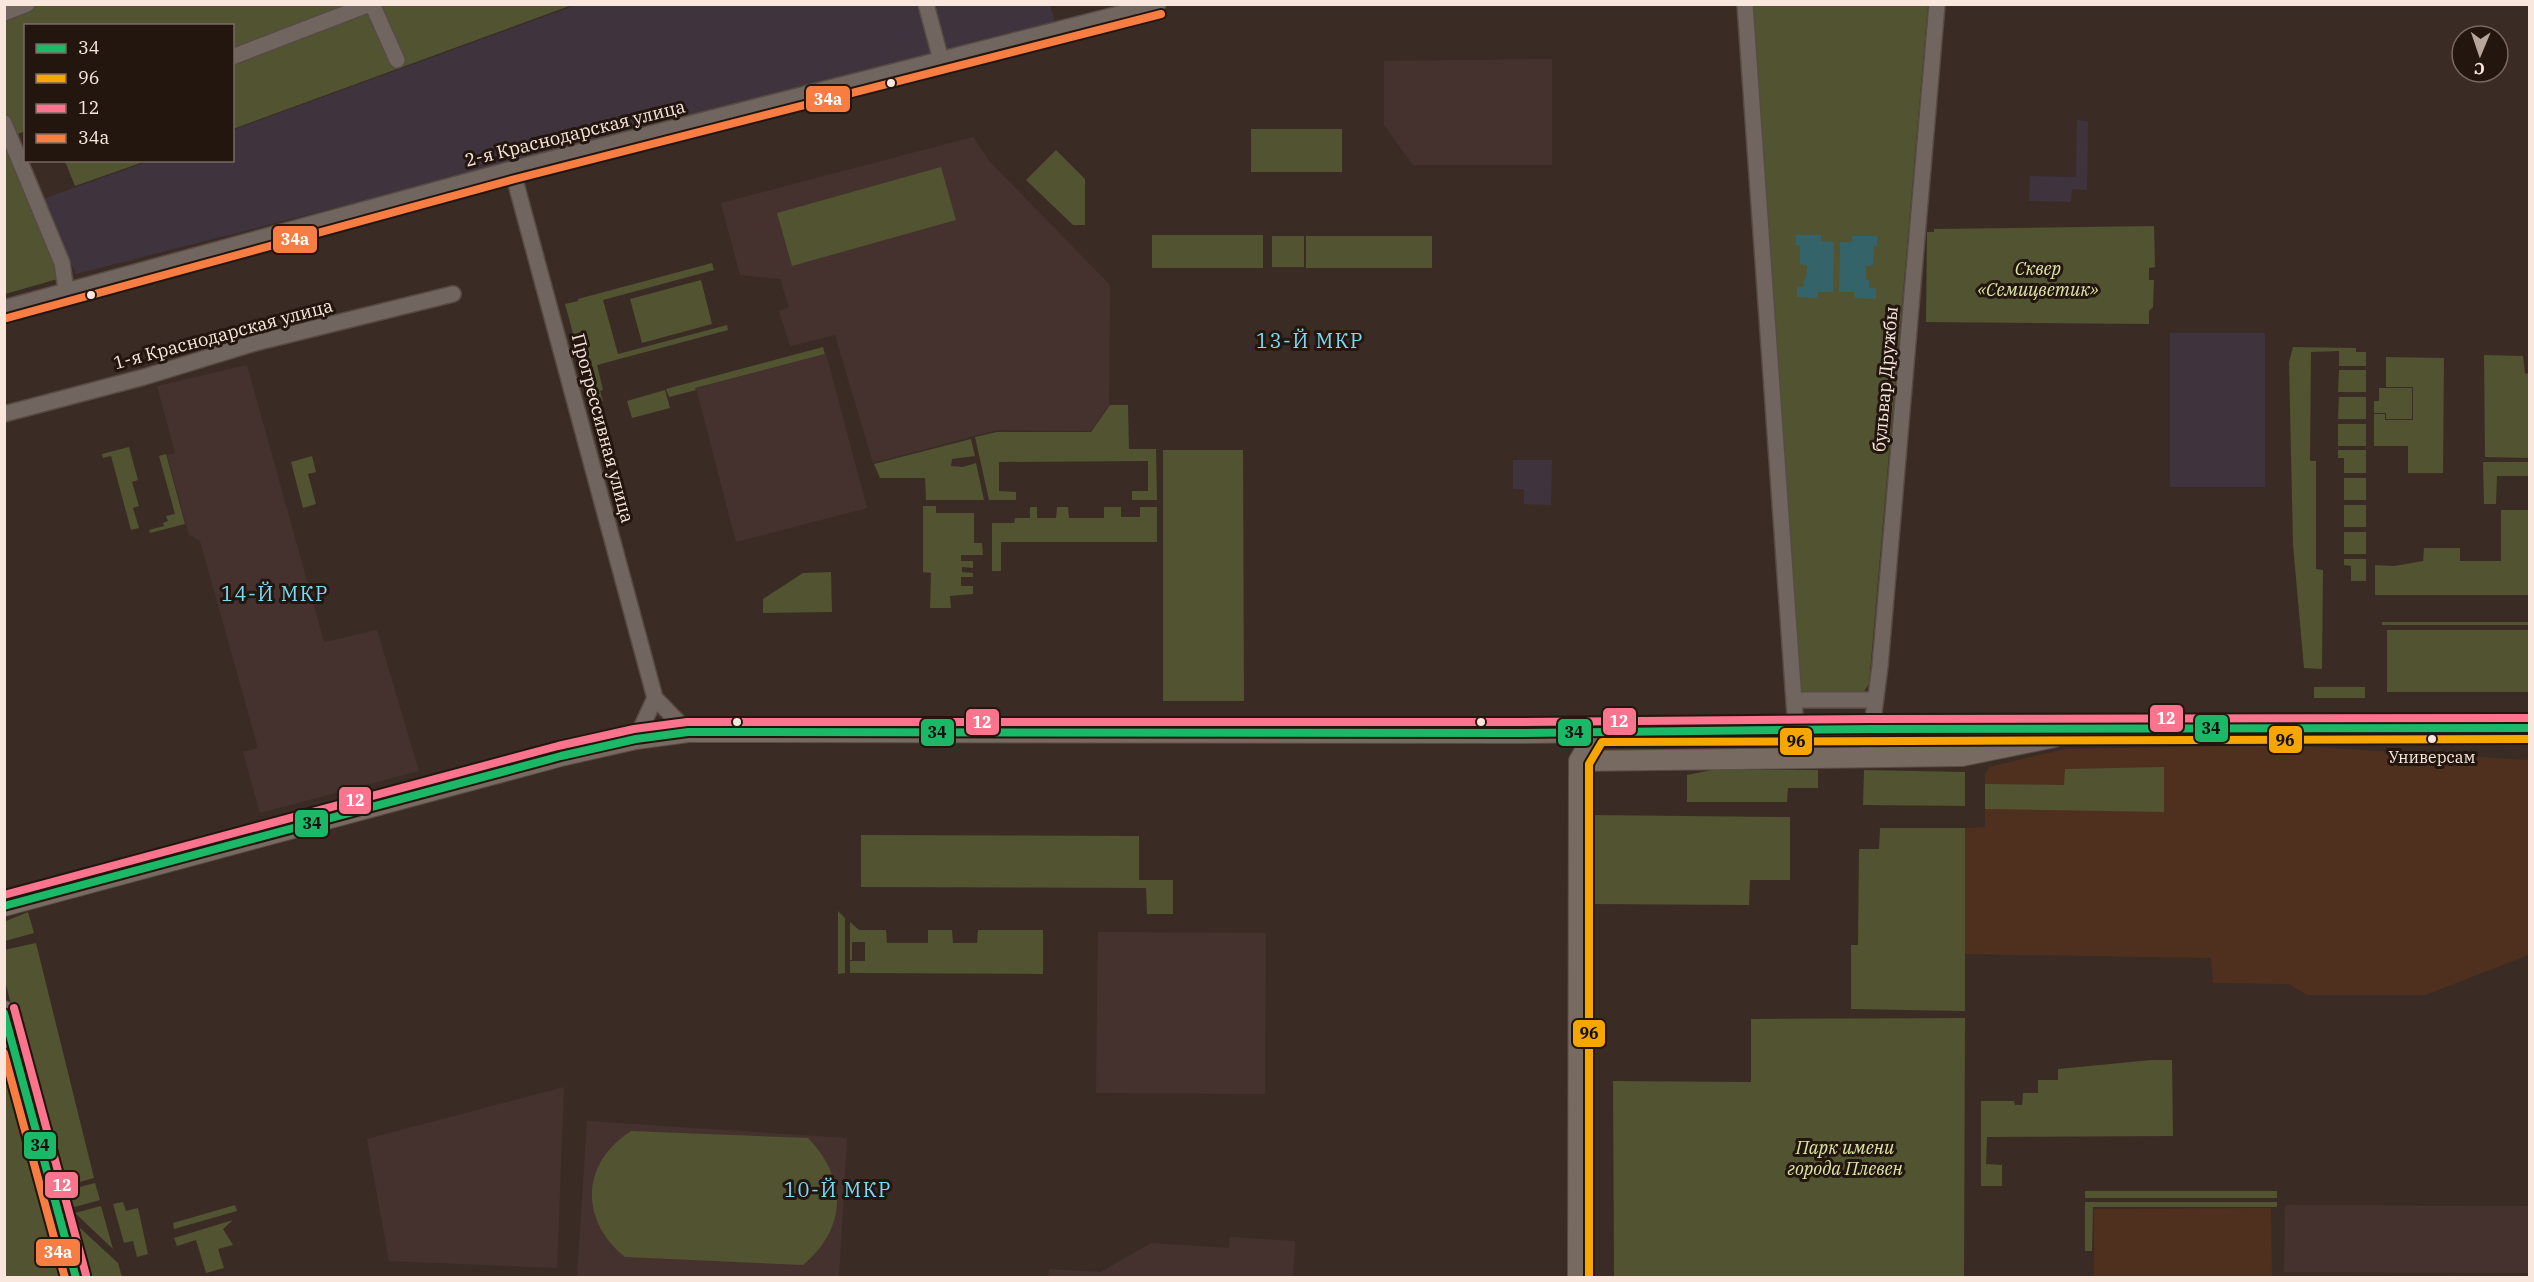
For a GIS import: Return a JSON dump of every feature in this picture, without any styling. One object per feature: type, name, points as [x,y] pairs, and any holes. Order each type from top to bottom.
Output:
[{"type":"main road","points":[[4,906],[550,758],[636,739],[688,732],[1557,733],[1871,729],[2529,728]]},
{"type":"main road","points":[[1579,761],[1962,756],[2093,729]]},
{"type":"main road","points":[[1578,1278],[1579,761],[1596,732]]},
{"type":"main road","points":[[1557,733],[1579,761]]},
{"type":"main road","points":[[4,1011],[76,1278]]},
{"type":"street","points":[[4,13],[27,4]]},
{"type":"street","points":[[234,56],[371,4],[397,60]]},
{"type":"street","points":[[926,4],[941,60]]},
{"type":"street","name":"2-я Краснодарская улица","points":[[4,308],[512,169],[1158,4]]},
{"type":"street","points":[[1745,4],[1798,758]]},
{"type":"street","name":"бульвар Дружбы","points":[[1868,757],[1891,545],[1937,4]]},
{"type":"street","points":[[4,123],[14,141],[63,263],[66,290]]},
{"type":"street","name":"Прогрессивная улица","points":[[512,169],[656,698]]},
{"type":"street","name":"1-я Краснодарская улица","points":[[4,414],[144,377],[255,343],[453,294]]},
{"type":"street","points":[[636,739],[656,698],[688,732]]},
{"type":"street","points":[[1795,700],[1875,700]]},
{"type":"shaded area","points":[[576,5],[920,5],[935,55],[76,274],[40,200],[146,162],[234,162],[234,130]]},
{"type":"shaded area","points":[[930,5],[1050,5],[1055,22],[943,52]]},
{"type":"shaded area","points":[[1552,59],[1552,165],[1413,165],[1384,125],[1384,61]]},
{"type":"shaded area","points":[[2077,120],[2088,121],[2087,190],[2072,189],[2071,202],[2029,201],[2030,176],[2076,177]]},
{"type":"shaded area","points":[[973,137],[990,162],[1110,285],[1109,405],[1091,431],[997,430],[873,463],[835,335],[790,346],[779,311],[789,307],[780,279],[740,275],[721,203]]},
{"type":"shaded area","points":[[2170,333],[2265,333],[2265,487],[2170,487]]},
{"type":"shaded area","points":[[826,354],[867,508],[736,542],[696,388]]},
{"type":"shaded area","points":[[247,365],[324,642],[377,630],[419,771],[260,813],[243,752],[258,748],[200,541],[189,535],[167,455],[175,453],[157,386]]},
{"type":"shaded area","points":[[1513,460],[1552,460],[1551,505],[1524,504],[1524,489],[1513,489]]},
{"type":"shaded area","points":[[2278,745],[2529,760],[2529,955],[2425,995],[2307,995],[2289,984],[2213,983],[2211,958],[1964,954],[1965,828],[1985,827],[1985,775],[1989,767],[2065,749]]},
{"type":"shaded area","points":[[1098,932],[1266,933],[1265,1094],[1096,1093]]},
{"type":"shaded area","points":[[564,1087],[557,1268],[389,1261],[367,1139]]},
{"type":"shaded area","points":[[587,1121],[847,1138],[839,1277],[577,1278]]},
{"type":"shaded area","points":[[2285,1205],[2529,1206],[2529,1273],[2284,1272]]},
{"type":"shaded area","points":[[2271,1208],[2272,1277],[2094,1277],[2094,1209]]},
{"type":"shaded area","points":[[1230,1237],[1295,1241],[1293,1277],[1048,1277],[1049,1269],[1101,1272],[1151,1243],[1229,1248]]},
{"type":"green space","points":[[5,5],[572,5],[234,129],[234,24],[24,24],[24,131],[5,140]]},
{"type":"green space","points":[[1749,5],[1928,5],[1869,684],[1863,693],[1801,693],[1799,691]]},
{"type":"green space","points":[[1251,129],[1342,129],[1342,172],[1251,172]]},
{"type":"green space","points":[[4,140],[61,278],[5,294],[4,294]]},
{"type":"green space","points":[[1056,150],[1085,179],[1085,225],[1073,225],[1026,180]]},
{"type":"green space","points":[[65,162],[143,162],[75,186]]},
{"type":"green space","points":[[941,167],[956,220],[792,266],[777,213]]},
{"type":"green space","name":"Сквер «Семицветик»","points":[[2154,226],[2155,267],[2149,268],[2149,280],[2154,280],[2153,307],[2149,311],[2149,324],[1926,322],[1927,232],[1934,232],[1934,229]]},
{"type":"green space","points":[[1152,235],[1263,235],[1263,268],[1152,268]]},
{"type":"green space","points":[[1272,236],[1304,236],[1304,267],[1272,267]]},
{"type":"green space","points":[[1306,236],[1432,236],[1432,268],[1306,268]]},
{"type":"green space","points":[[712,263],[714,270],[603,300],[618,354],[727,325],[728,330],[597,365],[603,390],[600,391],[603,401],[592,404],[565,304]]},
{"type":"green space","points":[[701,280],[712,324],[642,343],[630,299]]},
{"type":"green space","points":[[823,347],[825,354],[695,388],[696,390],[669,397],[666,389]]},
{"type":"green space","points":[[2293,347],[2356,348],[2356,352],[2366,352],[2366,366],[2339,366],[2339,351],[2311,352],[2310,461],[2316,461],[2316,569],[2323,570],[2322,669],[2304,668],[2293,545],[2289,362]]},
{"type":"green space","points":[[2484,355],[2523,356],[2525,373],[2529,374],[2529,458],[2485,457]]},
{"type":"green space","points":[[2386,357],[2444,358],[2443,473],[2408,473],[2408,446],[2374,446],[2374,414],[2385,414],[2385,420],[2413,420],[2413,387],[2386,387]]},
{"type":"green space","points":[[2339,370],[2366,370],[2366,392],[2338,392]]},
{"type":"green space","points":[[2379,388],[2412,388],[2412,419],[2386,419],[2386,413],[2374,413],[2374,401],[2379,401]]},
{"type":"green space","points":[[665,390],[670,408],[632,418],[627,401]]},
{"type":"green space","points":[[2339,397],[2366,397],[2366,419],[2338,419]]},
{"type":"green space","points":[[1110,405],[1128,405],[1129,449],[1156,449],[1157,500],[1132,500],[1132,491],[1148,491],[1148,461],[999,462],[999,491],[1016,492],[1016,500],[989,500],[975,437],[997,432],[1091,432]]},
{"type":"green space","points":[[2338,424],[2366,424],[2366,446],[2338,446]]},
{"type":"green space","points":[[971,439],[975,456],[952,459],[951,466],[963,467],[976,463],[984,500],[926,500],[925,478],[880,478],[874,464]]},
{"type":"green space","points":[[129,447],[138,480],[132,482],[139,506],[133,508],[139,528],[131,530],[111,456],[103,458],[102,454]]},
{"type":"green space","points":[[1163,450],[1243,450],[1244,701],[1163,701]]},
{"type":"green space","points":[[2338,450],[2366,450],[2366,473],[2344,473],[2344,458],[2338,458]]},
{"type":"green space","points":[[166,454],[185,524],[150,533],[149,530],[164,526],[163,523],[168,521],[166,516],[175,514],[159,456]]},
{"type":"green space","points":[[312,456],[316,472],[308,474],[316,504],[303,508],[291,462]]},
{"type":"green space","points":[[2483,462],[2529,462],[2529,476],[2497,476],[2496,504],[2484,504]]},
{"type":"green space","points":[[2344,478],[2366,478],[2366,500],[2344,500]]},
{"type":"green space","points":[[2344,505],[2366,505],[2366,527],[2344,527]]},
{"type":"green space","points":[[923,506],[936,506],[936,513],[974,513],[974,543],[982,543],[983,555],[961,555],[961,561],[973,561],[973,568],[962,567],[962,572],[973,573],[973,577],[961,577],[961,586],[973,586],[973,594],[950,596],[951,608],[930,608],[931,573],[923,572]]},
{"type":"green space","points":[[1030,507],[1037,507],[1037,518],[1056,518],[1057,507],[1068,507],[1069,518],[1104,518],[1104,507],[1121,507],[1121,517],[1140,517],[1140,507],[1157,507],[1157,542],[1001,542],[1001,571],[992,571],[992,523],[1014,523],[1015,518],[1030,518]]},
{"type":"green space","points":[[2501,510],[2529,510],[2529,595],[2375,595],[2375,565],[2394,566],[2423,561],[2424,548],[2460,548],[2460,561],[2501,561]]},
{"type":"green space","points":[[2344,532],[2366,532],[2366,554],[2344,554]]},
{"type":"green space","points":[[2344,559],[2366,559],[2366,581],[2351,581],[2351,566],[2344,565]]},
{"type":"green space","points":[[831,572],[832,612],[763,613],[763,599],[803,573]]},
{"type":"green space","points":[[2382,622],[2529,622],[2530,625],[2382,625]]},
{"type":"green space","points":[[2387,630],[2529,630],[2529,692],[2387,692]]},
{"type":"green space","points":[[2314,687],[2365,687],[2365,698],[2314,698]]},
{"type":"green space","points":[[2164,767],[2164,812],[1985,809],[1985,784],[2064,785],[2065,769]]},
{"type":"green space","points":[[1712,770],[1818,770],[1818,788],[1788,788],[1787,802],[1687,802],[1687,775]]},
{"type":"green space","points":[[1864,770],[1965,772],[1965,806],[1863,805]]},
{"type":"green space","points":[[1591,815],[1790,817],[1790,880],[1750,880],[1749,905],[1591,904]]},
{"type":"green space","points":[[1880,828],[1965,828],[1965,1011],[1851,1009],[1851,945],[1858,945],[1859,849],[1879,849]]},
{"type":"green space","points":[[861,835],[1139,836],[1139,880],[1173,880],[1173,914],[1147,914],[1146,888],[861,887]]},
{"type":"green space","points":[[838,911],[845,918],[845,973],[838,974]]},
{"type":"green space","points":[[28,912],[34,933],[5,941],[6,921]]},
{"type":"green space","points":[[850,922],[859,930],[886,930],[887,943],[928,943],[928,930],[952,930],[953,943],[977,943],[978,930],[1043,930],[1043,974],[850,973],[850,961],[865,961],[865,942],[852,942],[852,960],[850,960]]},
{"type":"green space","points":[[36,943],[94,1178],[66,1186],[57,1181],[5,981],[4,950]]},
{"type":"green space","name":"Парк имени города Плевен","points":[[1965,1018],[1964,1277],[1614,1277],[1613,1081],[1751,1082],[1751,1019]]},
{"type":"green space","points":[[5,1040],[69,1277],[5,1277]]},
{"type":"green space","points":[[2172,1060],[2173,1136],[1987,1137],[1986,1164],[2002,1165],[2002,1186],[1981,1186],[1981,1101],[2014,1101],[2015,1105],[2022,1105],[2023,1093],[2038,1093],[2038,1080],[2058,1080],[2058,1069]]},
{"type":"green space","points":[[631,1131],[808,1138],[821,1154],[836,1186],[837,1203],[828,1235],[803,1265],[625,1257],[610,1242],[600,1226],[594,1209],[592,1192],[595,1175],[602,1159],[614,1144]]},
{"type":"green space","points":[[95,1183],[100,1200],[64,1210],[63,1201],[68,1190]]},
{"type":"green space","points":[[2085,1191],[2277,1191],[2277,1198],[2085,1198]]},
{"type":"green space","points":[[123,1202],[126,1211],[138,1208],[148,1254],[137,1257],[133,1241],[124,1243],[113,1204]]},
{"type":"green space","points":[[2085,1202],[2277,1202],[2277,1207],[2093,1207],[2092,1251],[2085,1251]]},
{"type":"green space","points":[[235,1205],[237,1211],[174,1229],[173,1223]]},
{"type":"green space","points":[[101,1206],[113,1249],[75,1213]]},
{"type":"green space","points":[[66,1215],[118,1263],[122,1277],[83,1277]]},
{"type":"green space","points":[[233,1220],[223,1229],[233,1245],[218,1249],[224,1268],[206,1273],[196,1240],[177,1246],[174,1238]]},
{"type":"water","points":[[1796,235],[1821,235],[1821,241],[1834,242],[1833,292],[1818,292],[1817,298],[1797,297],[1797,287],[1803,287],[1804,279],[1806,279],[1807,265],[1800,264],[1800,245],[1796,245]]},
{"type":"water","points":[[1852,236],[1877,236],[1873,265],[1866,266],[1866,280],[1869,280],[1869,288],[1876,288],[1876,299],[1855,298],[1854,292],[1839,292],[1840,242],[1852,242]]},
{"type":"transit line","name":"34а","points":[[7,318],[515,179],[1161,14]]},
{"type":"transit line","name":"12","points":[[4,895],[558,746],[634,729],[687,722],[1521,722],[2530,718]]},
{"type":"transit line","name":"34","points":[[4,906],[561,756],[636,739],[688,732],[1521,733],[1871,729],[2530,728]]},
{"type":"transit line","name":"96","points":[[1589,1278],[1589,764],[1602,742],[2530,739]]},
{"type":"transit line","name":"12","points":[[14,1008],[86,1275]]},
{"type":"transit line","name":"34","points":[[4,1013],[76,1278]]},
{"type":"transit line","name":"34а","points":[[4,1053],[65,1278]]},
{"type":"place","name":"Универсам","points":[[2432,739]]},
{"type":"district","name":"13-Й МКР","points":[[1310,340]]},
{"type":"district","name":"14-Й МКР","points":[[275,593]]},
{"type":"district","name":"10-Й МКР","points":[[838,1189]]}]
